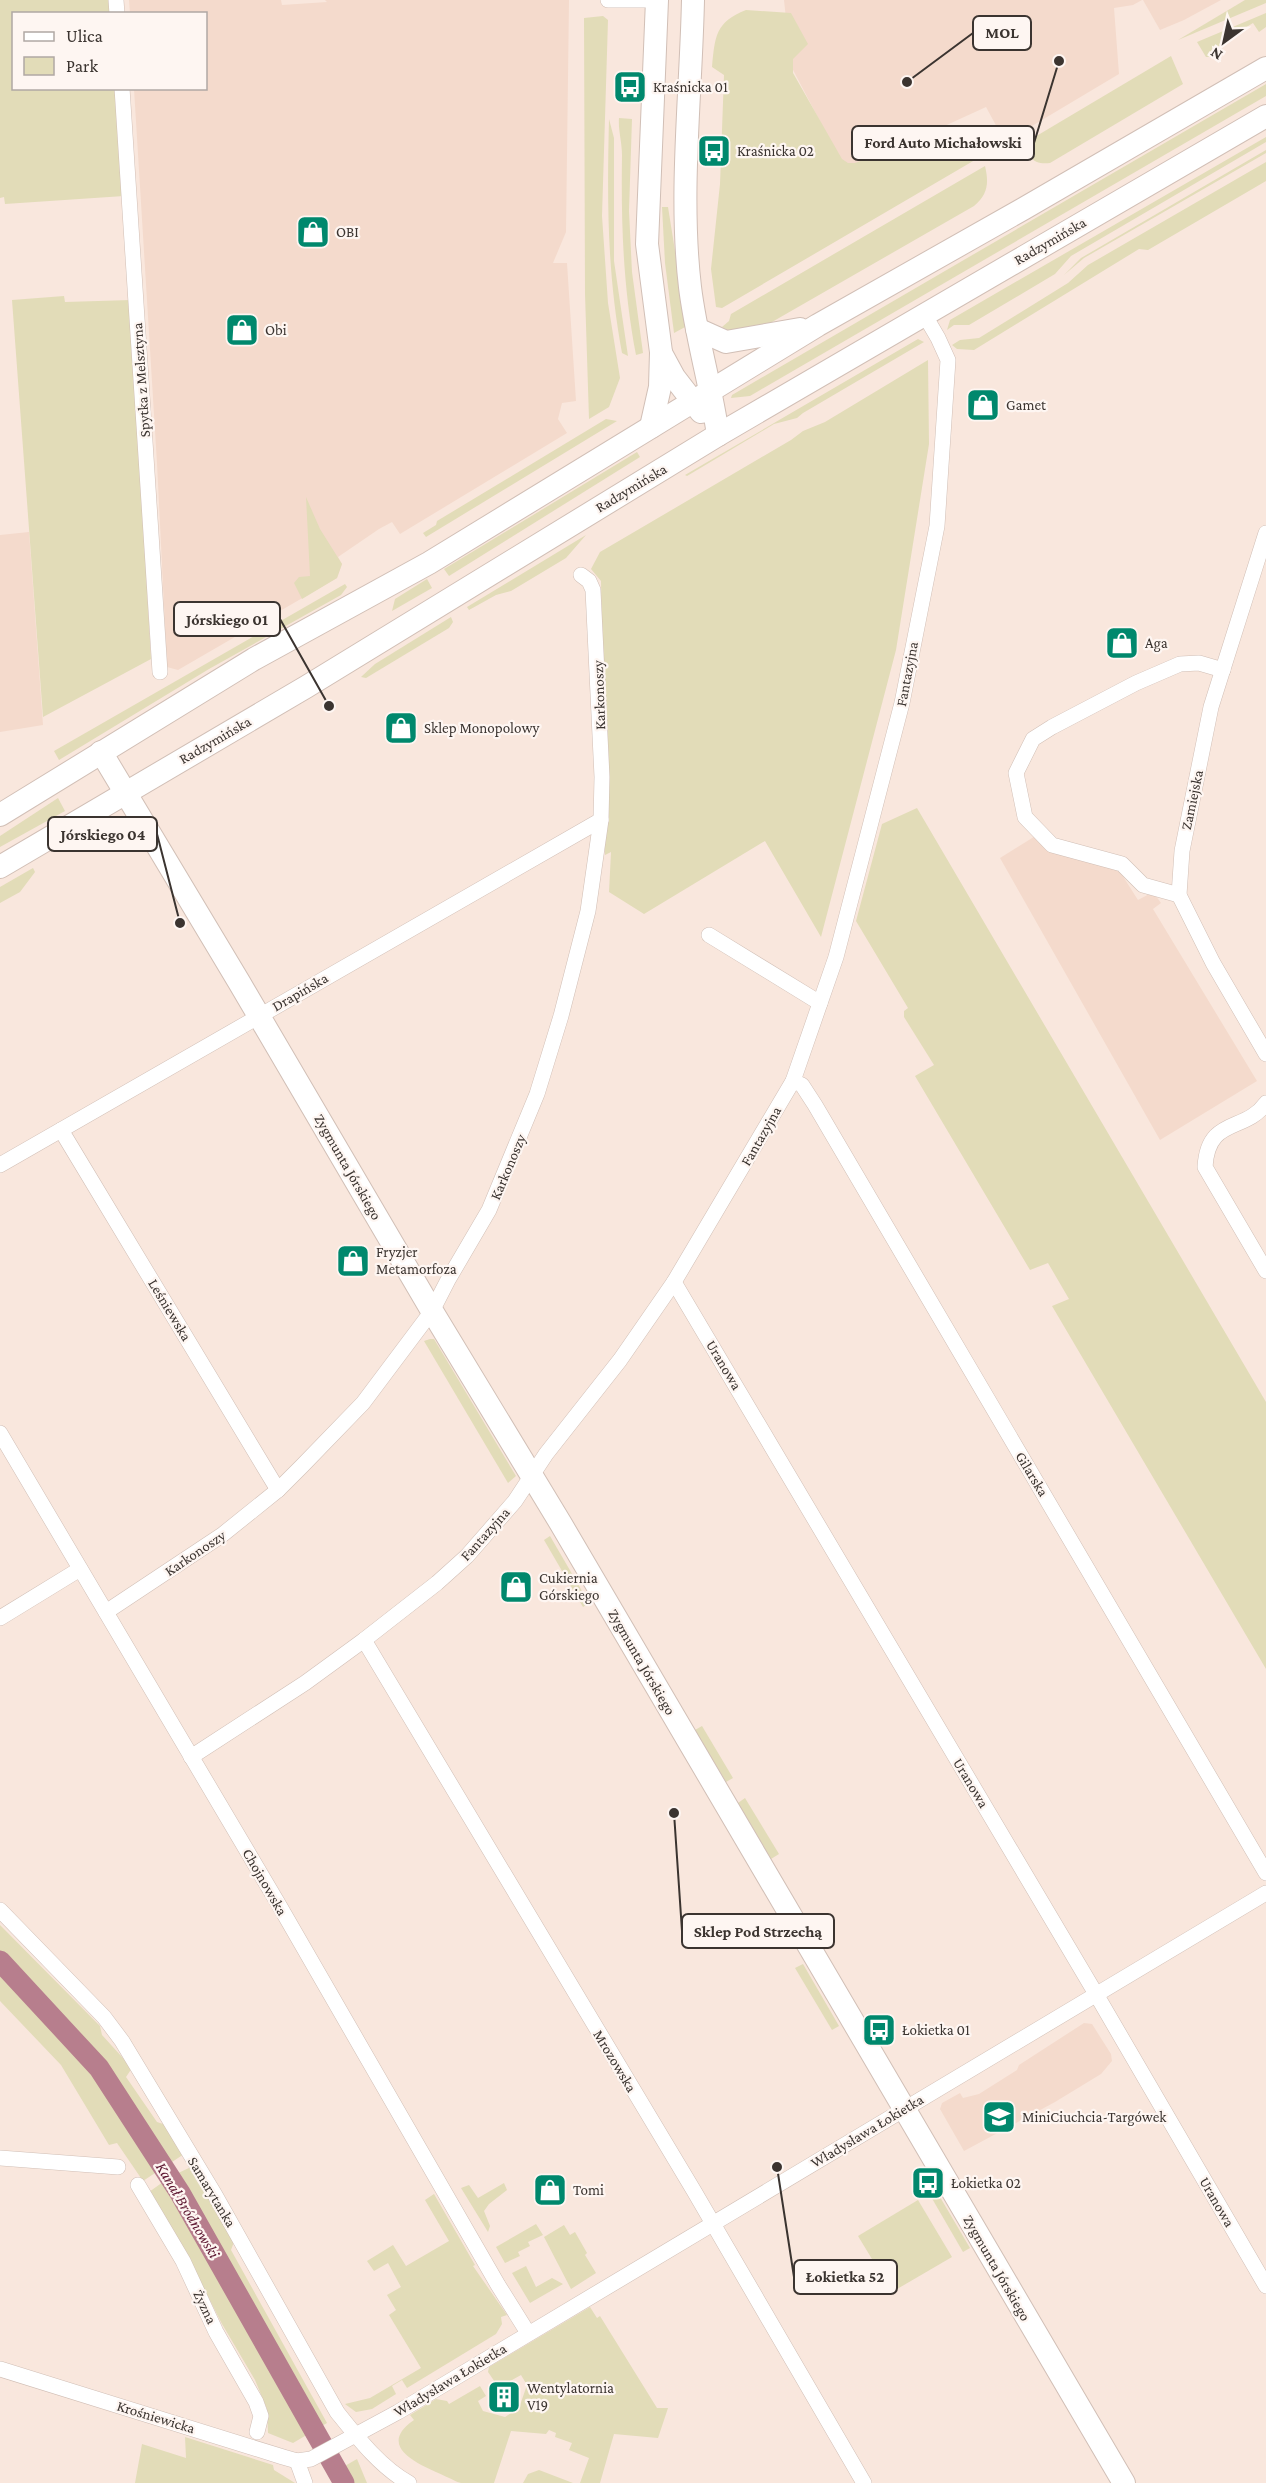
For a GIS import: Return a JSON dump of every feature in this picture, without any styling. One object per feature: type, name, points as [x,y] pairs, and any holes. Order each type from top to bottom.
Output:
[{"type":"street","points":[[608,0],[651,0]]},
{"type":"street","points":[[651,427],[660,387],[661,351],[647,244],[657,0]]},
{"type":"street","points":[[693,0],[686,217],[690,287],[697,329],[703,396],[718,435]]},
{"type":"street","points":[[0,815],[254,659],[429,563],[818,325],[1266,68]]},
{"type":"street","name":"Spytka z Melsztyna","points":[[122,90],[160,672]]},
{"type":"street","name":"Radzymińska","points":[[0,867],[306,687],[718,435],[1266,116]]},
{"type":"street","name":"Fantazyjna","points":[[191,1757],[305,1683],[437,1583],[467,1556],[515,1501],[620,1360],[674,1282],[793,1081],[836,957],[902,703],[937,526],[948,360],[924,314]]},
{"type":"street","points":[[697,329],[726,342],[754,339],[818,325]]},
{"type":"street","points":[[661,351],[674,377],[703,396]]},
{"type":"street","name":"Zamiejska","points":[[1179,895],[1182,851],[1211,707],[1266,532]]},
{"type":"street","name":"Karkonoszy","points":[[106,1612],[222,1535],[278,1490],[363,1403],[432,1311],[489,1210],[537,1094],[561,1016],[588,911],[595,844],[601,820],[602,777],[593,590],[589,581],[581,575]]},
{"type":"street","points":[[1223,670],[1199,663],[1180,664],[1136,683],[1033,739],[1016,773],[1025,817],[1052,845],[1122,864],[1143,885],[1179,895],[1213,963],[1266,1054]]},
{"type":"street","name":"Zygmunta Jórskiego","points":[[101,752],[561,1524],[1124,2483]]},
{"type":"street","name":"Drapińska","points":[[0,1165],[601,820]]},
{"type":"street","points":[[710,935],[820,1003]]},
{"type":"street","name":"Gilarska","points":[[793,1081],[802,1085],[815,1105],[1266,1873]]},
{"type":"street","points":[[1266,1103],[1251,1116],[1215,1135],[1206,1155],[1205,1167],[1266,1271]]},
{"type":"street","name":"Leśniewska","points":[[61,1130],[278,1490]]},
{"type":"street","name":"Uranowa","points":[[674,1282],[1096,1994],[1266,2286]]},
{"type":"street","name":"Chojnowska","points":[[0,1432],[528,2333]]},
{"type":"street","points":[[0,1618],[80,1569]]},
{"type":"street","name":"Mrozowska","points":[[364,1640],[864,2483]]},
{"type":"street","name":"Władysława Łokietka","points":[[304,2460],[384,2420],[1266,1893]]},
{"type":"street","name":"Samarytanka","points":[[0,1910],[104,2017],[122,2041],[215,2195],[337,2412],[355,2435],[388,2468],[409,2483]]},
{"type":"street","points":[[0,2158],[118,2168]]},
{"type":"street","name":"Żyzna","points":[[138,2184],[183,2260],[216,2332],[256,2402],[261,2416],[257,2432]]},
{"type":"street","name":"Krośniewicka","points":[[0,2369],[304,2460]]},
{"type":"street","points":[[304,2460],[305,2483]]},
{"type":"shaded area","points":[[129,0],[281,0],[282,5],[327,2],[325,0],[569,0],[566,232],[553,263],[567,263],[576,401],[562,403],[558,419],[567,433],[400,534],[392,522],[379,529],[338,557],[342,564],[337,578],[178,670],[167,667],[134,90],[207,90],[207,12],[130,12]]},
{"type":"shaded area","points":[[784,0],[1142,0],[1133,5],[1114,8],[1119,74],[1005,142],[986,107],[846,171],[791,66]]},
{"type":"shaded area","points":[[1143,0],[1221,0],[1160,30]]},
{"type":"shaded area","points":[[29,532],[43,725],[0,732],[0,535]]},
{"type":"shaded area","points":[[1037,835],[1117,867],[1138,900],[1153,892],[1161,903],[1153,909],[1257,1081],[1160,1140],[1000,858]]},
{"type":"shaded area","points":[[1084,2023],[1092,2024],[1111,2054],[1112,2061],[1101,2074],[1055,2102],[964,2151],[940,2109],[942,2103],[960,2093],[963,2098],[979,2094]]},
{"type":"green space","points":[[0,0],[111,0],[111,12],[12,12],[12,90],[117,90],[124,196],[5,204],[4,197],[0,198]]},
{"type":"green space","points":[[1245,0],[1266,0],[1266,3],[1178,40]]},
{"type":"green space","points":[[746,10],[791,13],[808,44],[793,59],[793,73],[842,159],[848,163],[871,157],[921,134],[937,131],[953,133],[967,141],[980,157],[722,308],[716,307],[711,269],[720,184],[724,75],[712,67],[714,47],[722,25]]},
{"type":"green space","points":[[1266,13],[1266,27],[1259,32],[1253,23],[1219,44],[1223,50],[1211,57],[1206,57],[1197,42]]},
{"type":"green space","points":[[603,16],[608,20],[602,216],[608,303],[620,378],[609,407],[589,419],[585,294],[584,18]]},
{"type":"green space","points":[[1171,56],[1183,84],[1050,163],[1038,162],[1030,156],[1032,148],[1028,141]]},
{"type":"green space","points":[[1266,84],[1266,96],[750,396],[731,398],[732,395]]},
{"type":"green space","points":[[619,118],[632,119],[629,211],[632,272],[643,353],[636,355],[628,305],[624,255]]},
{"type":"green space","points":[[609,119],[614,138],[614,261],[628,356],[622,353],[613,294],[608,208]]},
{"type":"green space","points":[[1266,137],[1266,142],[1071,256],[1055,274],[969,325],[954,325],[947,330],[950,320]]},
{"type":"green space","points":[[1266,150],[1266,153],[1084,258],[1064,275],[1081,258]]},
{"type":"green space","points":[[1266,162],[1266,181],[1148,250],[1139,249],[974,350],[957,349],[952,345],[960,340],[979,338],[1068,283],[1088,265]]},
{"type":"green space","points":[[985,166],[987,178],[985,193],[974,206],[758,330],[732,332],[722,327],[729,321],[731,314]]},
{"type":"green space","points":[[662,207],[668,207],[687,326],[674,333],[665,263]]},
{"type":"green space","points":[[64,296],[65,302],[131,300],[151,659],[43,717],[12,300]]},
{"type":"green space","points":[[918,339],[924,342],[797,418],[774,424],[687,476],[685,475]]},
{"type":"green space","points":[[928,360],[929,444],[896,650],[821,937],[765,841],[644,914],[609,892],[611,852],[605,855],[601,581],[591,569],[600,552],[803,431],[825,422]]},
{"type":"green space","points":[[606,419],[617,421],[426,537],[423,533],[436,525],[437,521]]},
{"type":"green space","points":[[637,452],[640,457],[449,576],[444,569]]},
{"type":"green space","points":[[306,497],[320,529],[342,564],[337,578],[302,599],[294,583],[299,577],[310,576]]},
{"type":"green space","points":[[586,535],[566,558],[511,591],[496,595],[469,610],[467,607]]},
{"type":"green space","points":[[427,579],[432,588],[392,611],[395,599]]},
{"type":"green space","points":[[345,584],[347,587],[341,595],[209,669],[59,760],[54,751]]},
{"type":"green space","points":[[451,617],[453,622],[449,628],[366,678],[361,677],[375,664]]},
{"type":"green space","points":[[58,798],[65,811],[0,847],[0,836]]},
{"type":"green space","points":[[917,808],[1266,1402],[1266,1669],[1052,1306],[1069,1299],[1048,1263],[1030,1270],[915,1076],[934,1065],[904,1017],[904,1011],[908,1008],[856,921],[882,824]]},
{"type":"green space","points":[[33,868],[35,872],[20,892],[0,903],[0,887]]},
{"type":"green space","points":[[434,1339],[516,1476],[508,1483],[424,1341]]},
{"type":"green space","points":[[550,1536],[589,1603],[583,1607],[544,1540]]},
{"type":"green space","points":[[702,1726],[733,1778],[726,1782],[695,1730]]},
{"type":"green space","points":[[745,1798],[779,1854],[771,1859],[738,1803]]},
{"type":"green space","points":[[0,1925],[100,2026],[102,2035],[132,2068],[126,2077],[157,2122],[166,2125],[184,2154],[169,2164],[132,2107],[91,2053],[47,2001],[0,1952]]},
{"type":"green space","points":[[803,1964],[839,2026],[832,2030],[795,1968]]},
{"type":"green space","points":[[0,1971],[81,2057],[131,2127],[158,2171],[143,2181],[117,2143],[109,2145],[61,2065],[0,2001]]},
{"type":"green space","points":[[191,2167],[234,2242],[231,2250],[327,2423],[320,2427],[174,2175]]},
{"type":"green space","points":[[163,2182],[282,2389],[310,2433],[293,2443],[268,2433],[267,2409],[255,2380],[222,2324],[189,2259],[149,2192]]},
{"type":"green space","points":[[504,2183],[507,2190],[484,2211],[490,2226],[488,2232],[461,2188],[469,2185],[478,2198]]},
{"type":"green space","points":[[937,2192],[970,2248],[963,2252],[930,2195]]},
{"type":"green space","points":[[434,2194],[475,2265],[473,2266],[507,2315],[501,2317],[502,2324],[496,2334],[407,2388],[402,2380],[392,2386],[396,2394],[372,2409],[356,2412],[345,2404],[370,2398],[421,2368],[389,2315],[396,2310],[387,2295],[401,2287],[388,2263],[374,2271],[367,2261],[393,2245],[406,2266],[449,2241],[425,2200]]},
{"type":"green space","points":[[918,2200],[952,2257],[892,2292],[858,2236]]},
{"type":"green space","points":[[536,2224],[543,2235],[528,2242],[530,2246],[518,2252],[520,2256],[505,2263],[496,2247]]},
{"type":"green space","points":[[564,2225],[570,2235],[575,2232],[596,2273],[571,2289],[544,2237]]},
{"type":"green space","points":[[526,2266],[536,2287],[552,2278],[563,2284],[530,2303],[512,2273]]},
{"type":"green space","points":[[590,2307],[597,2318],[600,2316],[657,2408],[668,2408],[658,2438],[614,2434],[600,2483],[580,2483],[589,2458],[569,2450],[572,2443],[555,2437],[556,2433],[549,2430],[546,2434],[511,2431],[494,2483],[457,2482],[407,2456],[399,2440],[403,2430],[414,2420],[410,2415],[436,2399],[447,2401],[449,2404],[480,2386],[486,2396],[478,2401],[483,2411],[505,2417],[519,2408],[527,2385],[521,2375],[505,2384],[503,2382],[497,2385],[488,2372],[489,2367]]},
{"type":"green space","points":[[185,2437],[273,2465],[274,2470],[295,2483],[135,2483],[142,2444],[186,2458]]},
{"type":"green space","points":[[357,2459],[367,2483],[351,2483],[343,2467]]},
{"type":"green space","points":[[539,2470],[573,2483],[523,2483],[528,2474]]},
{"type":"waterway","name":"Kanał Bródnowski","points":[[0,1961],[99,2068],[180,2193],[344,2483]]},
{"type":"place","name":"Ford Auto Michałowski","points":[[1059,61]]},
{"type":"place","name":"MOL","points":[[907,82]]},
{"type":"place","name":"Kraśnicka 01","points":[[630,87]]},
{"type":"place","name":"Kraśnicka 02","points":[[714,151]]},
{"type":"place","name":"OBI","points":[[313,232]]},
{"type":"place","name":"Obi","points":[[242,330]]},
{"type":"place","name":"Gamet","points":[[983,405]]},
{"type":"place","name":"Aga","points":[[1122,643]]},
{"type":"place","name":"Jórskiego 01","points":[[329,706]]},
{"type":"place","name":"Sklep Monopolowy","points":[[401,728]]},
{"type":"place","name":"Jórskiego 04","points":[[180,923]]},
{"type":"place","name":"Fryzjer Metamorfoza","points":[[353,1261]]},
{"type":"place","name":"Cukiernia Górskiego","points":[[516,1587]]},
{"type":"place","name":"Sklep Pod Strzechą","points":[[674,1813]]},
{"type":"place","name":"Łokietka 01","points":[[879,2030]]},
{"type":"place","name":"MiniCiuchcia-Targówek","points":[[999,2117]]},
{"type":"place","name":"Łokietka 52","points":[[777,2167]]},
{"type":"place","name":"Łokietka 02","points":[[928,2183]]},
{"type":"place","name":"Tomi","points":[[550,2190]]},
{"type":"place","name":"Wentylatornia V19","points":[[504,2397]]}]
